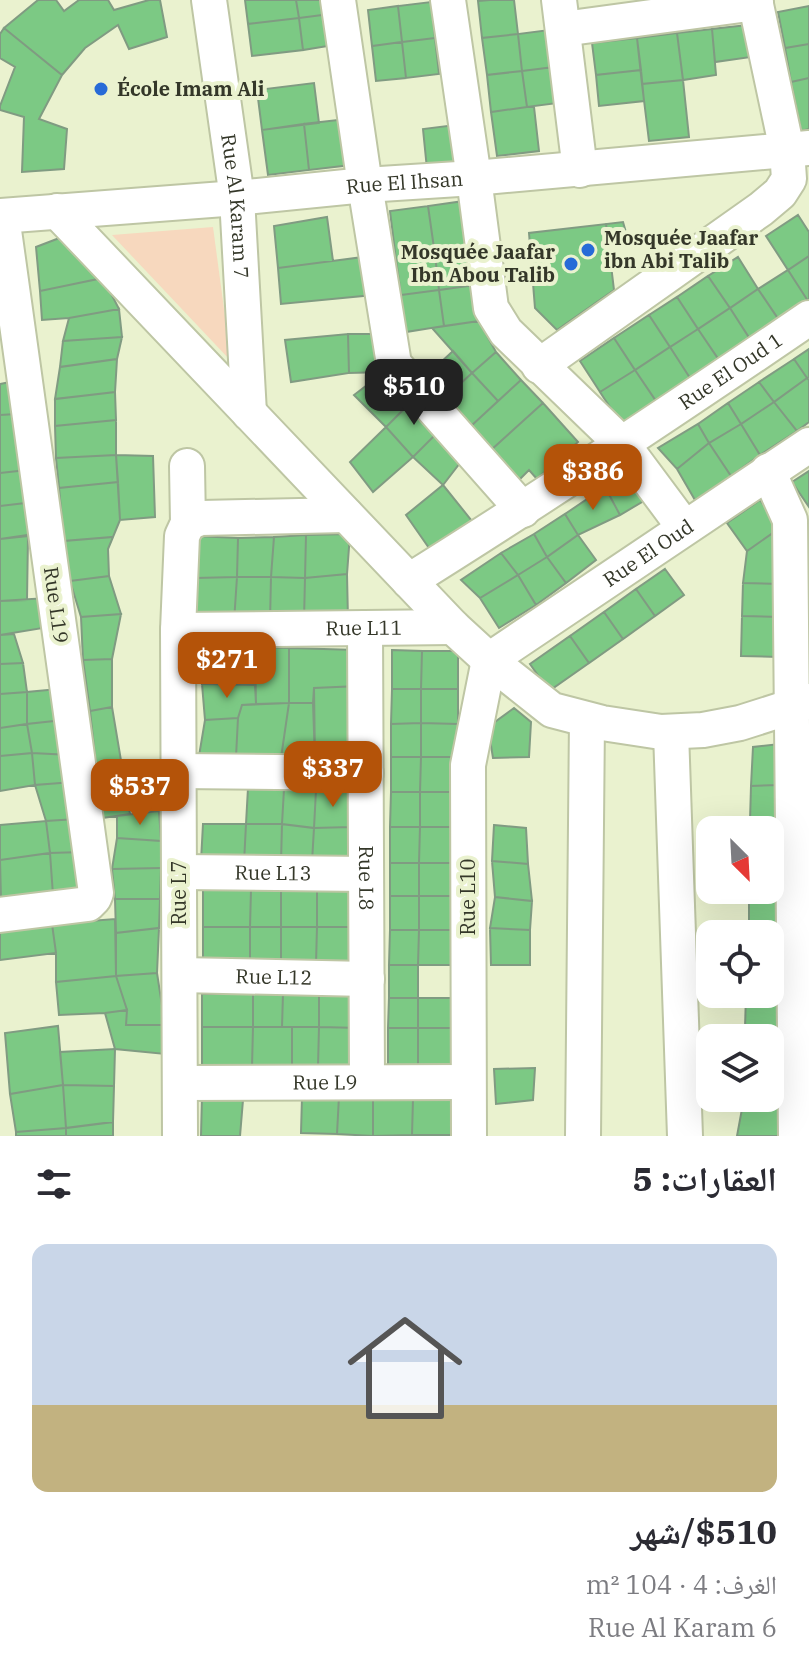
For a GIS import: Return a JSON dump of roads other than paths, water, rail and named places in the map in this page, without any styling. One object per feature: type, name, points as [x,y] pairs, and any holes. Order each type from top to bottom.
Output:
[{"type":"street","name":"Rue Al Karam 7","points":[[209,0],[237,198],[249,413]]},
{"type":"street","points":[[338,0],[394,364],[523,510]]},
{"type":"street","points":[[448,0],[491,308],[506,332],[623,445],[684,527]]},
{"type":"street","points":[[539,366],[761,209],[780,193],[789,179],[798,149],[756,1],[561,15],[580,170]]},
{"type":"street","name":"Rue El Ihsan","points":[[1,216],[580,170],[798,149]]},
{"type":"street","points":[[57,211],[453,627],[552,710],[617,726],[671,732],[740,723],[800,704]]},
{"type":"street","name":"Rue L19","points":[[0,915],[88,904],[96,893],[1,216]]},
{"type":"street","name":"Rue El Oud 1","points":[[409,581],[623,445],[809,318]]},
{"type":"street","name":"Rue El Oud","points":[[489,660],[809,445]]},
{"type":"street","name":"Rue L7","points":[[180,1136],[178,630],[182,536],[188,523],[187,466]]},
{"type":"street","points":[[768,471],[790,520],[800,704],[796,1136]]},
{"type":"street","points":[[188,523],[201,518],[346,515]]},
{"type":"street","name":"Rue L11","points":[[178,630],[453,627]]},
{"type":"street","name":"Rue L8","points":[[365,628],[367,1081]]},
{"type":"street","name":"Rue L10","points":[[469,1136],[468,765],[489,660]]},
{"type":"street","points":[[583,1136],[587,720]]},
{"type":"street","points":[[671,732],[685,1136]]},
{"type":"street","points":[[179,771],[366,773]]},
{"type":"street","name":"Rue L13","points":[[179,872],[366,874]]},
{"type":"street","name":"Rue L12","points":[[180,975],[367,979]]},
{"type":"street","name":"Rue L9","points":[[181,1083],[468,1082]]},
{"type":"place","name":"École Imam Ali","points":[[101,89]]},
{"type":"place","name":"Mosquée Jaafar ibn Abi Talib","points":[[588,250]]},
{"type":"place","name":"Mosquée Jaafar Ibn Abou Talib","points":[[571,264]]}]
